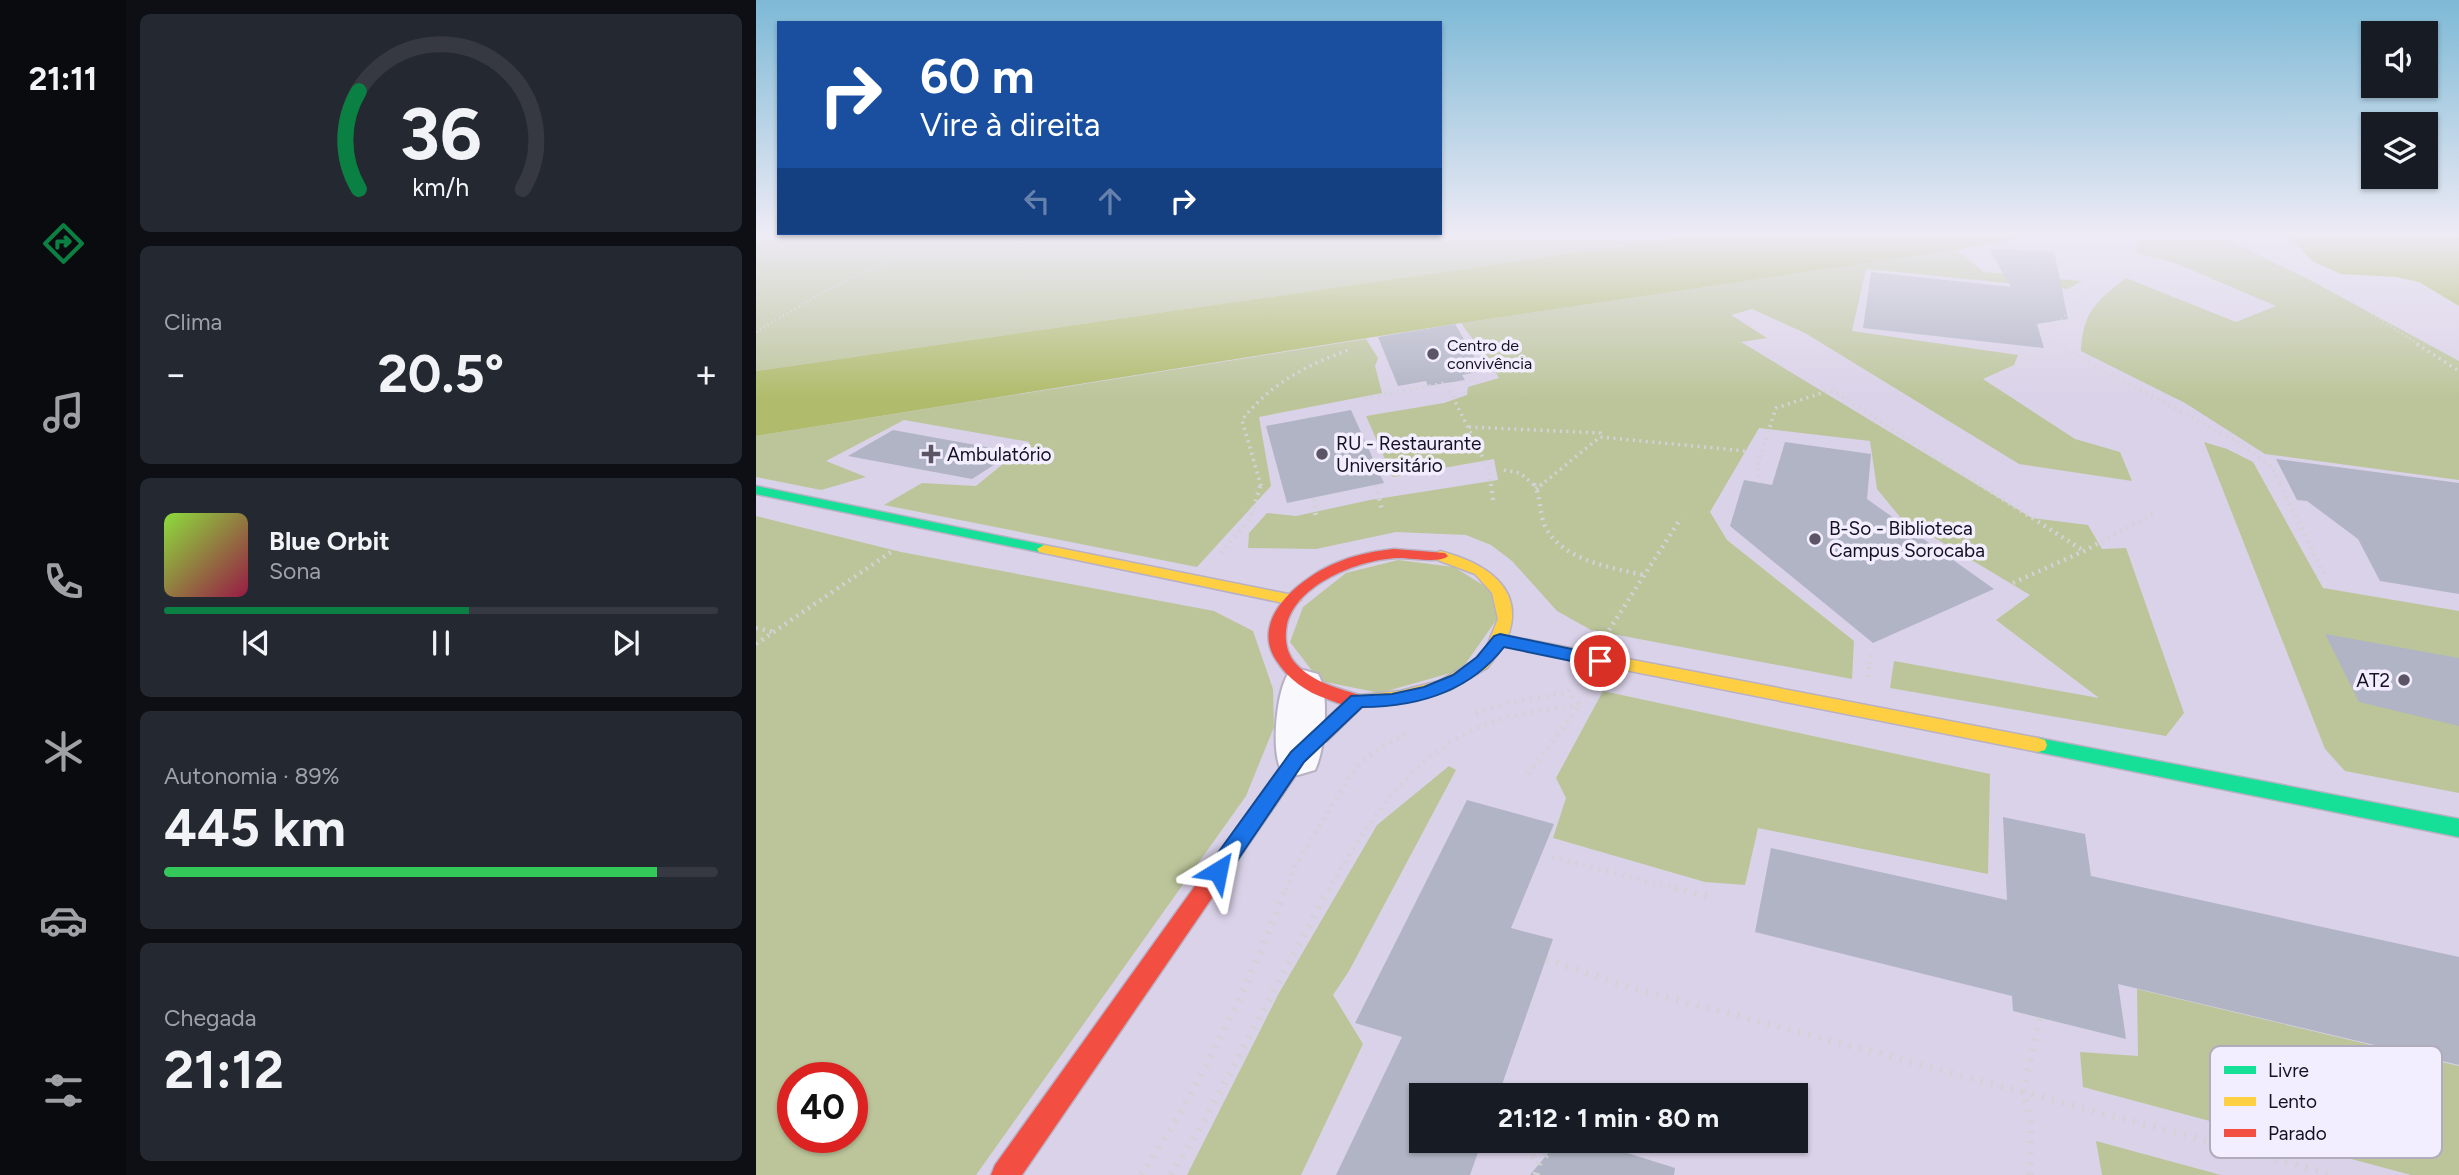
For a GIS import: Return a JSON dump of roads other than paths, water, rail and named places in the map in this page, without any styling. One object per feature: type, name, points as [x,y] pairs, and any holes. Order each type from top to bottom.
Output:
[{"type":"street","points":[[756,490],[1293,600]]},
{"type":"street","points":[[1415,553],[1452,558],[1476,567],[1493,582],[1504,599],[1507,619],[1500,640],[1483,661],[1459,679],[1392,701],[1338,699],[1303,685],[1284,666],[1276,645],[1279,621],[1293,600],[1313,582],[1338,568],[1366,558],[1415,553]]},
{"type":"street","points":[[1500,640],[2459,828]]},
{"type":"street","points":[[1298,757],[1303,685]]},
{"type":"street","points":[[1005,1175],[1298,757],[1357,701]]},
{"type":"place","name":"Centro de convivência","points":[[1433,354]]},
{"type":"place","name":"Ambulatório","points":[[931,454]]},
{"type":"place","name":"RU - Restaurante Universitário","points":[[1322,454]]},
{"type":"place","name":"B-So - Biblioteca Campus Sorocaba","points":[[1815,539]]},
{"type":"place","name":"AT2","points":[[2404,680]]}]
